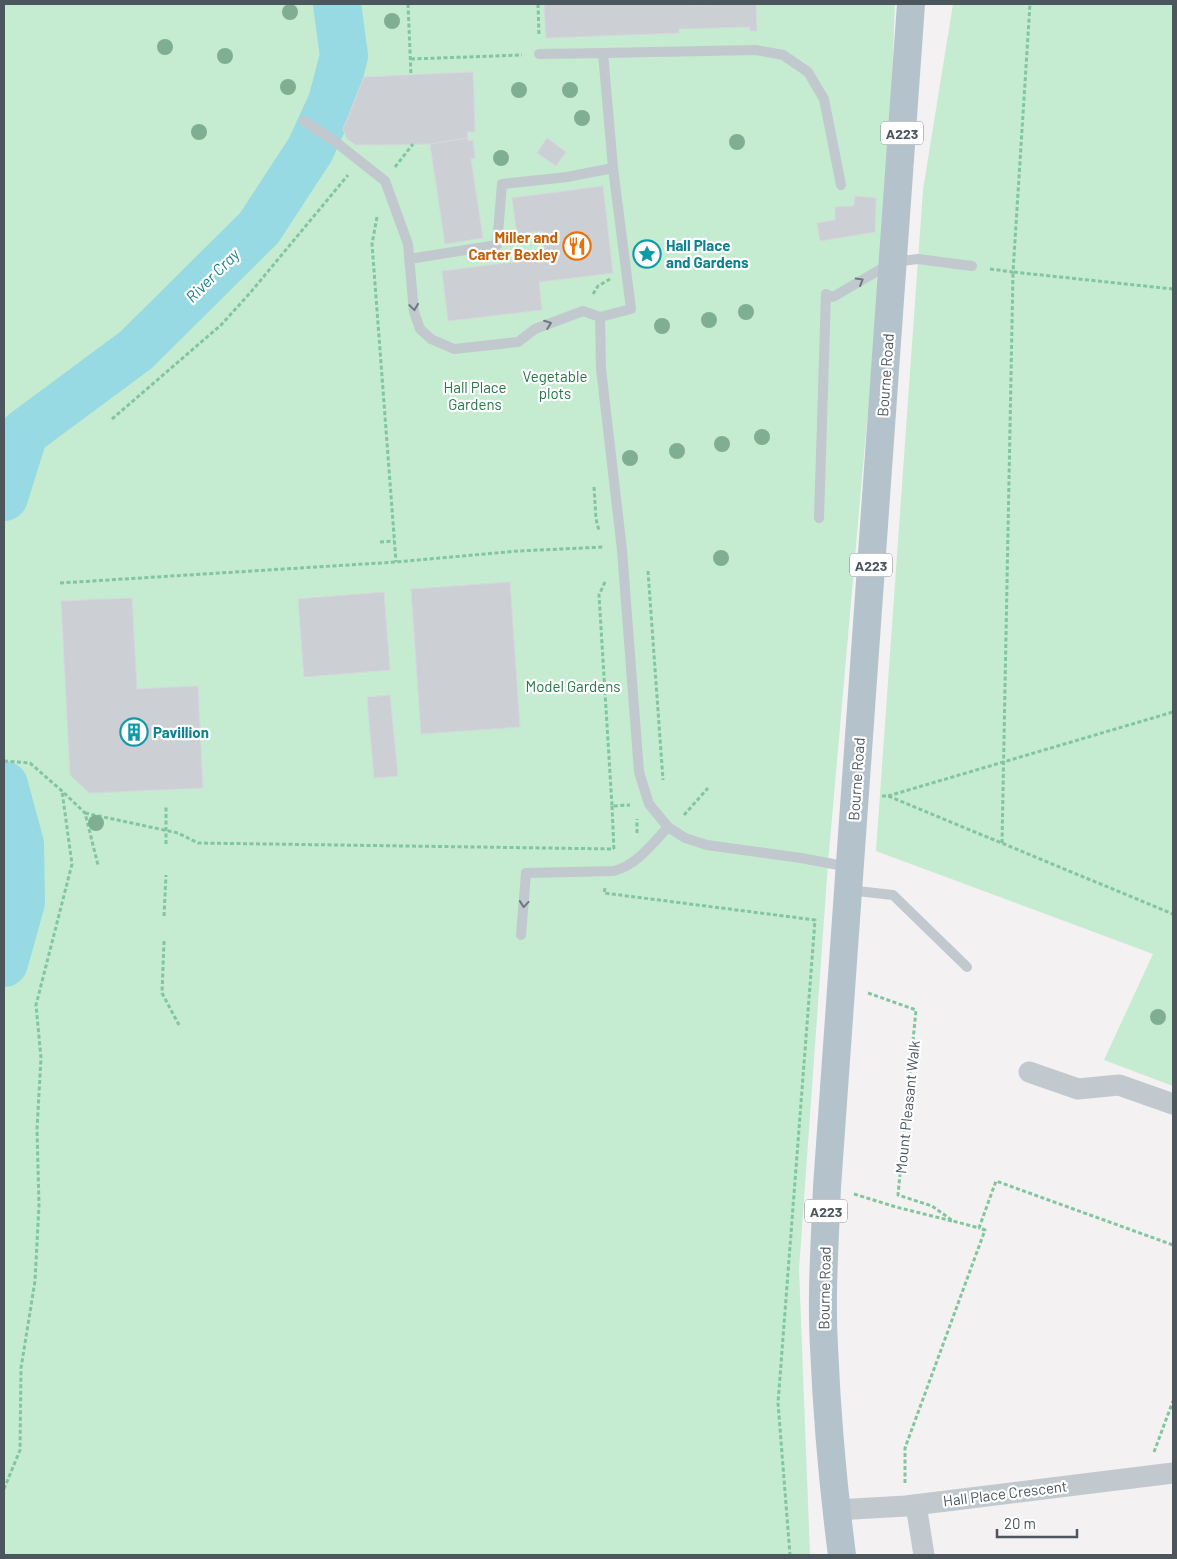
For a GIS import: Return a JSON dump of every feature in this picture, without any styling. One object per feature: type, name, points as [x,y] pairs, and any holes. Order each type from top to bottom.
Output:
[{"type":"main road","name":"Bourne Road","points":[[842,1555],[836,1510],[824,1345],[827,1187],[911,4]]},
{"type":"street","points":[[1029,1072],[1078,1089],[1119,1085],[1173,1104]]},
{"type":"street","name":"Hall Place Crescent","points":[[836,1510],[911,1505],[1173,1473]]},
{"type":"street","points":[[911,1505],[924,1555]]},
{"type":"lane","points":[[540,54],[756,50],[783,55],[808,72],[824,99],[841,185]]},
{"type":"lane","points":[[304,121],[337,143],[385,180],[408,244],[414,312],[420,329],[431,339],[454,348],[518,342],[535,329],[583,311],[600,317],[631,309],[613,168],[603,53]]},
{"type":"lane","points":[[409,259],[497,245],[502,184],[568,177],[613,168]]},
{"type":"lane","points":[[819,518],[826,294],[833,297],[893,262],[918,259],[972,266]]},
{"type":"lane","points":[[600,317],[602,369],[622,550],[639,772],[649,804],[668,827],[686,838],[707,845],[801,858],[894,894],[967,967]]},
{"type":"lane","points":[[521,935],[526,874],[614,871],[625,868],[644,853],[668,827]]},
{"type":"path","points":[[408,4],[411,75]]},
{"type":"path","points":[[410,59],[540,54],[538,4]]},
{"type":"path","points":[[1002,843],[1013,272],[1030,4]]},
{"type":"path","points":[[396,562],[372,244],[385,180],[413,144]]},
{"type":"path","points":[[112,419],[221,325],[348,175],[359,172],[385,180]]},
{"type":"path","points":[[972,266],[1173,289]]},
{"type":"path","points":[[583,311],[598,286],[626,271]]},
{"type":"path","points":[[593,479],[596,519],[606,556]]},
{"type":"path","points":[[380,542],[394,541]]},
{"type":"path","points":[[60,583],[396,562],[518,551],[604,547]]},
{"type":"path","points":[[648,571],[663,785]]},
{"type":"path","points":[[606,580],[599,595],[614,854],[621,853]]},
{"type":"path","points":[[888,796],[1173,712]]},
{"type":"path","points":[[4,761],[30,763],[86,813],[167,830],[198,843],[614,849]]},
{"type":"path","points":[[682,817],[708,788]]},
{"type":"path","points":[[4,1489],[20,1450],[21,1368],[35,1280],[39,1205],[37,1129],[41,1058],[36,1005],[72,864],[62,791]]},
{"type":"path","points":[[855,792],[888,796],[1173,914]]},
{"type":"path","points":[[612,806],[633,805]]},
{"type":"path","points":[[166,807],[166,844]]},
{"type":"path","points":[[634,840],[637,834],[638,811]]},
{"type":"path","points":[[86,813],[98,865]]},
{"type":"path","points":[[164,916],[166,875]]},
{"type":"path","points":[[604,893],[816,920],[778,1403],[790,1555]]},
{"type":"path","points":[[164,941],[162,993],[179,1025]]},
{"type":"path","name":"Mount Pleasant Walk","points":[[841,984],[916,1010],[898,1195],[932,1206],[953,1221],[979,1228]]},
{"type":"path","points":[[911,1505],[905,1448],[985,1230],[979,1228],[996,1181],[1173,1244]]},
{"type":"path","points":[[827,1187],[953,1221]]},
{"type":"path","points":[[1145,1475],[1173,1401]]},
{"type":"green space","points":[[4,4],[895,4],[888,183],[828,863],[799,1269],[810,1555],[4,1555]]},
{"type":"green space","points":[[953,4],[1173,4],[1173,1086],[1104,1060],[1153,954],[876,851],[923,190]]},
{"type":"building","points":[[544,4],[756,4],[757,31],[750,31],[750,27],[679,29],[679,33],[546,38]]},
{"type":"building","points":[[473,72],[475,132],[467,132],[468,138],[430,144],[356,145],[347,139],[343,129],[364,77]]},
{"type":"building","points":[[468,138],[468,141],[473,140],[475,158],[471,159],[483,238],[445,244],[430,144]]},
{"type":"building","points":[[547,138],[566,152],[556,166],[537,153]]},
{"type":"building","name":"Miller and Carter Bexley","points":[[603,186],[613,273],[539,282],[542,310],[448,321],[442,271],[545,258],[542,231],[517,234],[512,198]]},
{"type":"building","points":[[855,196],[876,198],[875,232],[820,241],[817,223],[835,220],[835,207],[854,206]]},
{"type":"building","points":[[510,582],[520,727],[421,734],[411,589]]},
{"type":"building","points":[[384,592],[390,670],[304,677],[298,599]]},
{"type":"building","name":"Pavillion","points":[[132,598],[137,689],[198,686],[203,788],[89,793],[70,775],[61,601]]},
{"type":"building","points":[[390,695],[398,776],[374,778],[367,697]]},
{"type":"waterway","name":"River Cray","points":[[4,497],[24,433],[136,350],[259,228],[310,150],[332,102],[344,56],[337,4]]},
{"type":"waterway","name":"River Cray","points":[[4,785],[20,844],[21,902],[4,963]]},
{"type":"place","name":"Miller and Carter Bexley","points":[[577,246]]},
{"type":"place","name":"Hall Place and Gardens","points":[[647,254]]},
{"type":"place","name":"Pavillion","points":[[134,732]]},
{"type":"park label","name":"Vegetable plots","points":[[555,384]]},
{"type":"park label","name":"Hall Place Gardens","points":[[475,396]]},
{"type":"park label","name":"Model Gardens","points":[[573,686]]}]
